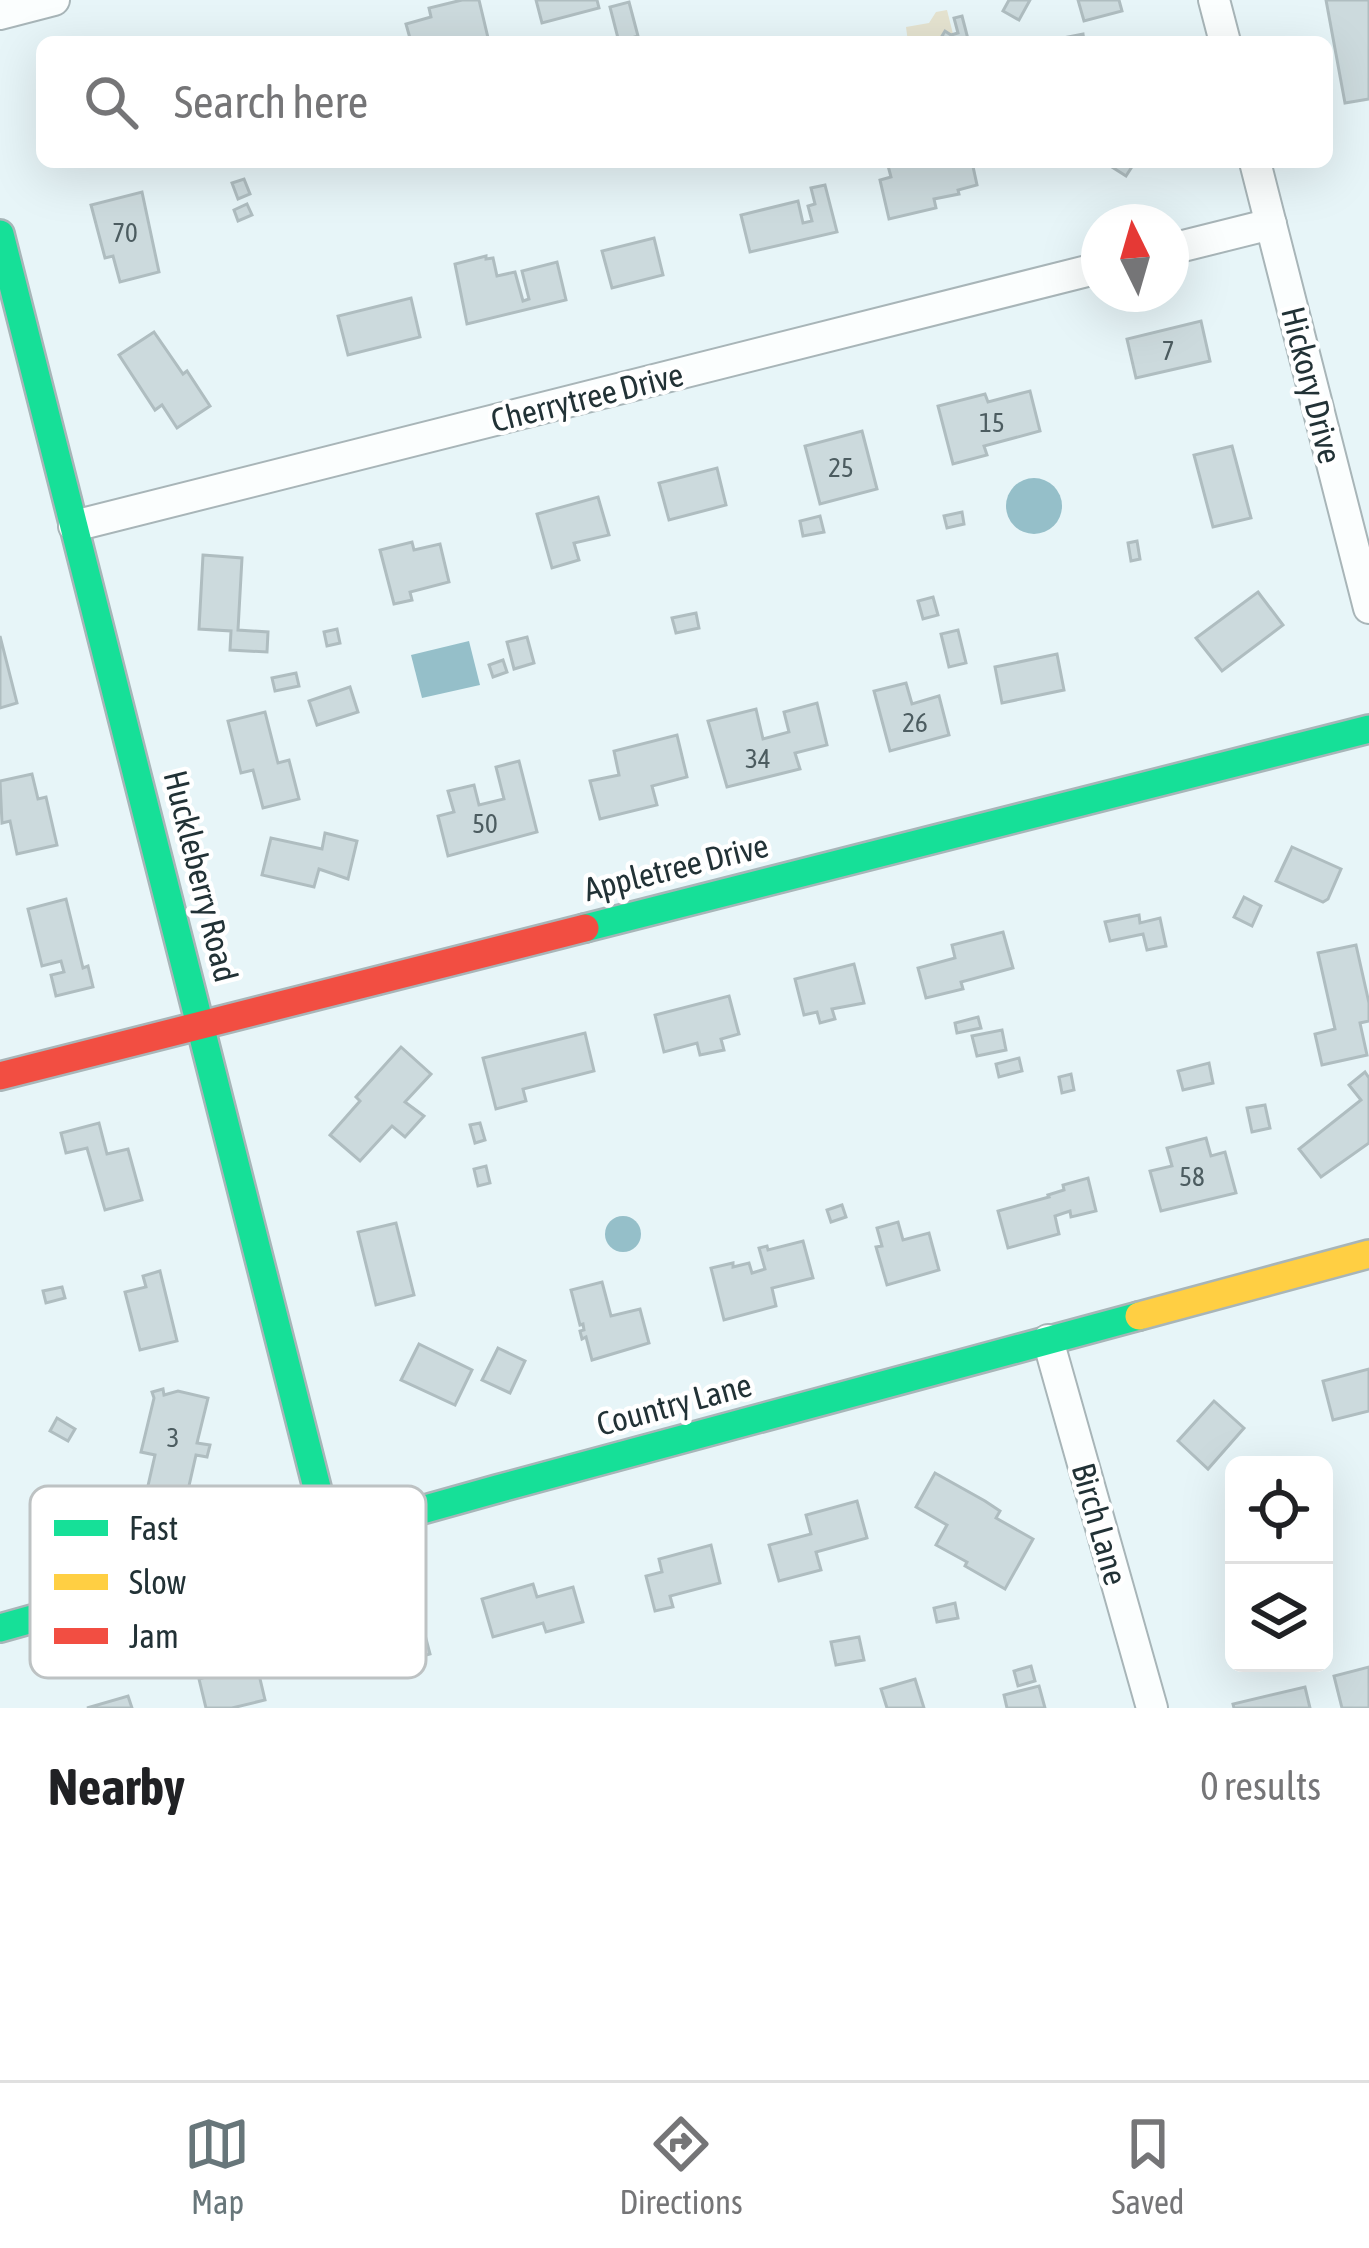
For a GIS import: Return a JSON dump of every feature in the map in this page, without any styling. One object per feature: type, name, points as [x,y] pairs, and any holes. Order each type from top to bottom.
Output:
[{"type":"street","points":[[0,14],[54,0]]},
{"type":"street","points":[[1214,0],[1223,36]]},
{"type":"street","name":"Hickory Drive","points":[[1257,168],[1369,608]]},
{"type":"street","points":[[1189,244],[1271,224]]},
{"type":"street","name":"Huckleberry Road","points":[[0,234],[317,1486]]},
{"type":"street","name":"Cherrytree Drive","points":[[74,526],[1081,273]]},
{"type":"street","name":"Appletree Drive","points":[[0,1076],[1369,729]]},
{"type":"street","name":"Country Lane","points":[[426,1509],[1369,1254]]},
{"type":"street","name":"Birch Lane","points":[[1048,1340],[1152,1708]]},
{"type":"street","name":"Country Lane","points":[[0,1628],[30,1620]]},
{"type":"shaded area","points":[[947,10],[954,36],[907,36],[906,27],[929,23],[936,12]]},
{"type":"water","points":[[1034,478],[1054,486],[1062,506],[1054,526],[1034,534],[1014,526],[1006,506],[1014,486]]},
{"type":"water","points":[[469,641],[480,685],[422,698],[411,655]]},
{"type":"water","points":[[623,1216],[636,1221],[641,1234],[636,1247],[623,1252],[610,1247],[605,1234],[610,1221]]},
{"type":"building","points":[[479,0],[488,36],[409,36],[406,24],[431,17],[429,8]]},
{"type":"building","points":[[536,0],[597,0],[599,8],[542,23]]},
{"type":"building","points":[[1009,0],[1030,0],[1019,20],[1003,11]]},
{"type":"building","points":[[1078,0],[1119,0],[1122,11],[1084,21]]},
{"type":"building","points":[[1326,0],[1369,0],[1369,99],[1345,103]]},
{"type":"building","points":[[629,2],[638,36],[617,36],[610,7]]},
{"type":"building","points":[[962,16],[967,36],[942,36],[945,31],[958,33],[954,18]]},
{"type":"building","points":[[889,168],[973,168],[977,185],[934,199],[936,208],[889,219],[880,180],[891,177]]},
{"type":"building","points":[[244,179],[250,194],[238,199],[232,183]]},
{"type":"building","points":[[825,185],[837,232],[750,252],[741,215],[798,201],[803,223],[812,221],[811,188]]},
{"type":"building","points":[[142,192],[159,272],[120,282],[113,256],[105,258],[91,205]]},
{"type":"building","points":[[247,204],[252,215],[238,221],[234,210]]},
{"type":"building","points":[[654,238],[663,275],[612,288],[602,251]]},
{"type":"building","points":[[493,258],[497,276],[515,272],[523,301],[529,299],[522,271],[557,262],[566,300],[467,324],[455,264]]},
{"type":"building","points":[[411,298],[420,337],[348,355],[338,316]]},
{"type":"building","points":[[1201,321],[1210,361],[1136,378],[1127,339]]},
{"type":"building","points":[[154,332],[210,406],[177,428],[162,405],[155,410],[119,355]]},
{"type":"building","points":[[1030,391],[1040,431],[984,446],[987,455],[953,464],[938,406],[985,394],[988,402]]},
{"type":"building","points":[[862,431],[877,489],[820,504],[805,446]]},
{"type":"building","points":[[1232,446],[1251,518],[1213,527],[1194,455]]},
{"type":"building","points":[[717,468],[726,505],[669,520],[659,483]]},
{"type":"building","points":[[598,497],[609,535],[574,543],[579,560],[552,568],[537,514]]},
{"type":"building","points":[[962,512],[964,524],[947,528],[944,516]]},
{"type":"building","points":[[820,516],[824,532],[803,536],[800,521]]},
{"type":"building","points":[[1137,541],[1140,559],[1131,561],[1128,543]]},
{"type":"building","points":[[412,542],[414,550],[440,544],[449,582],[410,592],[412,600],[394,604],[380,550]]},
{"type":"building","points":[[203,555],[242,558],[238,630],[268,632],[267,652],[230,650],[231,631],[199,629]]},
{"type":"building","points":[[1258,592],[1283,625],[1222,671],[1196,638]]},
{"type":"building","points":[[933,597],[938,615],[923,619],[918,601]]},
{"type":"building","points":[[696,613],[699,628],[676,633],[672,618]]},
{"type":"building","points":[[337,629],[340,643],[327,646],[324,632]]},
{"type":"building","points":[[958,630],[966,663],[949,667],[941,634]]},
{"type":"building","points":[[0,636],[17,703],[0,708]]},
{"type":"building","points":[[527,637],[534,663],[514,669],[507,642]]},
{"type":"building","points":[[1057,654],[1064,690],[1002,703],[995,667]]},
{"type":"building","points":[[503,660],[507,672],[493,677],[489,665]]},
{"type":"building","points":[[296,673],[299,686],[275,691],[272,678]]},
{"type":"building","points":[[906,683],[912,704],[939,696],[949,735],[890,751],[874,691]]},
{"type":"building","points":[[350,687],[358,712],[317,725],[309,701]]},
{"type":"building","points":[[817,703],[827,745],[795,753],[800,769],[727,787],[708,721],[756,709],[763,739],[789,732],[784,712]]},
{"type":"building","points":[[265,712],[278,763],[289,760],[299,799],[263,808],[253,770],[241,773],[228,721]]},
{"type":"building","points":[[677,735],[687,777],[652,786],[657,805],[600,819],[590,781],[619,775],[614,751]]},
{"type":"building","points":[[519,761],[537,832],[448,856],[438,816],[454,812],[448,791],[474,785],[479,805],[504,799],[496,767]]},
{"type":"building","points":[[32,774],[38,799],[46,797],[57,845],[17,854],[10,821],[2,823],[0,781]]},
{"type":"building","points":[[325,833],[357,841],[348,879],[319,869],[314,887],[262,875],[271,838],[322,849]]},
{"type":"building","points":[[1292,847],[1341,869],[1328,899],[1323,902],[1276,881]]},
{"type":"building","points":[[1244,897],[1261,906],[1252,926],[1234,917]]},
{"type":"building","points":[[66,899],[83,968],[88,966],[93,987],[56,996],[51,975],[64,972],[61,961],[42,966],[28,909]]},
{"type":"building","points":[[1139,915],[1140,923],[1160,918],[1166,946],[1147,950],[1143,934],[1110,941],[1105,922]]},
{"type":"building","points":[[1003,932],[1013,968],[961,982],[963,989],[926,998],[918,968],[955,958],[952,945]]},
{"type":"building","points":[[1356,945],[1369,1003],[1369,1021],[1360,1023],[1367,1055],[1322,1065],[1315,1034],[1335,1029],[1318,953]]},
{"type":"building","points":[[854,964],[864,1003],[832,1009],[835,1019],[820,1023],[817,1012],[804,1015],[795,979]]},
{"type":"building","points":[[729,996],[739,1034],[721,1039],[724,1050],[700,1055],[697,1043],[664,1052],[655,1015]]},
{"type":"building","points":[[978,1017],[981,1028],[957,1033],[955,1023]]},
{"type":"building","points":[[1002,1030],[1006,1050],[977,1056],[972,1036]]},
{"type":"building","points":[[585,1033],[594,1071],[523,1089],[526,1101],[496,1109],[483,1058]]},
{"type":"building","points":[[401,1047],[431,1074],[405,1102],[424,1116],[405,1137],[392,1126],[360,1161],[330,1135],[360,1101],[356,1097]]},
{"type":"building","points":[[1019,1058],[1022,1071],[999,1077],[996,1064]]},
{"type":"building","points":[[1209,1063],[1213,1083],[1183,1090],[1178,1071]]},
{"type":"building","points":[[1365,1072],[1369,1078],[1369,1143],[1321,1177],[1299,1149],[1361,1100],[1349,1085]]},
{"type":"building","points":[[1071,1074],[1074,1090],[1062,1093],[1059,1077]]},
{"type":"building","points":[[1265,1105],[1270,1128],[1252,1132],[1247,1108]]},
{"type":"building","points":[[99,1123],[107,1154],[128,1149],[142,1200],[105,1210],[87,1148],[66,1153],[61,1133]]},
{"type":"building","points":[[480,1123],[485,1140],[475,1143],[470,1125]]},
{"type":"building","points":[[1206,1138],[1211,1156],[1225,1152],[1236,1193],[1161,1211],[1150,1171],[1172,1166],[1167,1148]]},
{"type":"building","points":[[486,1166],[490,1183],[478,1186],[474,1169]]},
{"type":"building","points":[[1088,1178],[1096,1211],[1055,1216],[1059,1234],[1008,1248],[998,1211],[1049,1197],[1064,1190],[1063,1185]]},
{"type":"building","points":[[842,1205],[846,1217],[831,1222],[827,1210]]},
{"type":"building","points":[[898,1222],[903,1240],[929,1233],[939,1270],[887,1285],[876,1247],[882,1246],[877,1228]]},
{"type":"building","points":[[396,1223],[414,1295],[376,1305],[358,1232]]},
{"type":"building","points":[[803,1241],[813,1278],[772,1288],[776,1306],[724,1320],[711,1268],[749,1263],[752,1273],[765,1269],[759,1248]]},
{"type":"building","points":[[160,1271],[177,1341],[140,1350],[125,1292],[146,1287],[143,1276]]},
{"type":"building","points":[[602,1282],[611,1316],[640,1309],[649,1343],[592,1360],[571,1290]]},
{"type":"building","points":[[62,1287],[65,1298],[46,1303],[43,1291]]},
{"type":"building","points":[[419,1344],[472,1370],[455,1405],[401,1380]]},
{"type":"building","points":[[498,1348],[525,1361],[510,1393],[482,1380]]},
{"type":"building","points":[[1369,1369],[1369,1411],[1333,1420],[1323,1381]]},
{"type":"building","points":[[163,1389],[164,1395],[178,1391],[208,1398],[197,1443],[210,1445],[207,1457],[196,1455],[189,1486],[148,1486],[155,1455],[141,1452],[152,1392]]},
{"type":"building","points":[[1214,1401],[1244,1428],[1208,1469],[1178,1441]]},
{"type":"building","points":[[57,1418],[75,1429],[68,1441],[50,1431]]},
{"type":"building","points":[[935,1473],[1000,1511],[996,1518],[1033,1539],[1005,1589],[936,1545],[947,1525],[916,1507]]},
{"type":"building","points":[[857,1501],[867,1538],[816,1552],[821,1570],[779,1581],[769,1545],[811,1534],[806,1515]]},
{"type":"building","points":[[711,1545],[720,1583],[670,1596],[673,1607],[655,1611],[646,1576],[662,1572],[659,1559]]},
{"type":"building","points":[[533,1584],[537,1597],[573,1587],[583,1622],[546,1632],[543,1623],[493,1637],[482,1599]]},
{"type":"building","points":[[955,1603],[958,1618],[937,1622],[934,1608]]},
{"type":"building","points":[[859,1637],[864,1660],[836,1665],[831,1642]]},
{"type":"building","points":[[1031,1666],[1035,1681],[1018,1686],[1014,1671]]},
{"type":"building","points":[[1369,1667],[1369,1708],[1342,1708],[1334,1676]]},
{"type":"building","points":[[260,1678],[265,1700],[206,1708],[199,1679]]},
{"type":"building","points":[[915,1679],[924,1708],[887,1708],[881,1689]]},
{"type":"building","points":[[1039,1686],[1045,1708],[1007,1708],[1004,1695]]},
{"type":"building","points":[[1305,1687],[1310,1708],[1234,1708],[1233,1704]]},
{"type":"building","points":[[128,1696],[132,1708],[87,1708]]},
{"type":"traffic: fast","points":[[0,234],[317,1486]]},
{"type":"traffic: fast","points":[[585,928],[1369,729]]},
{"type":"traffic: fast","points":[[426,1509],[1139,1316]]},
{"type":"traffic: fast","points":[[0,1628],[30,1620]]},
{"type":"traffic: slow","points":[[1139,1316],[1369,1254]]},
{"type":"traffic: jam","points":[[0,1076],[585,928]]}]
